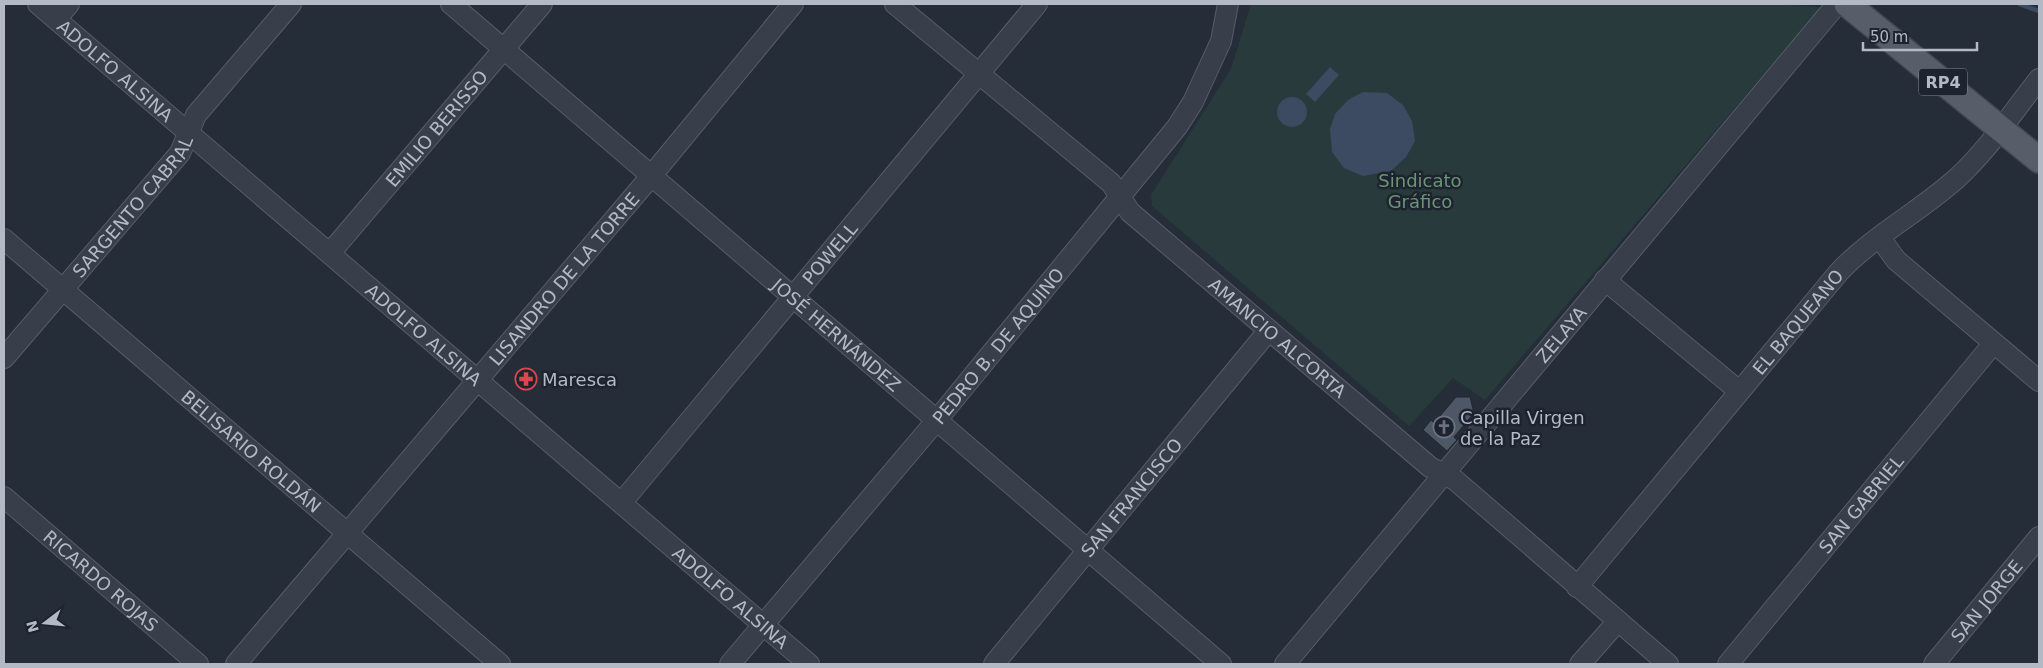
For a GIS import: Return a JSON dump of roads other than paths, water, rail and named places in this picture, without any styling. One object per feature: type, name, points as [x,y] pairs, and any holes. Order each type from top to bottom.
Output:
[{"type":"main road","name":"RP4","points":[[1847,4],[2039,160]]},
{"type":"street","name":"ADOLFO ALSINA","points":[[38,4],[62,11],[188,132],[809,664]]},
{"type":"street","name":"SARGENTO CABRAL","points":[[4,358],[180,153],[196,115],[291,4]]},
{"type":"street","name":"JOSÉ HERNÁNDEZ","points":[[451,4],[1221,664]]},
{"type":"street","name":"EMILIO BERISSO","points":[[330,253],[542,4]]},
{"type":"street","name":"LISANDRO DE LA TORRE","points":[[236,664],[652,175],[793,4]]},
{"type":"street","name":"AMANCIO ALCORTA","points":[[895,4],[1111,183],[1130,212],[1430,467],[1455,480],[1668,664]]},
{"type":"street","name":"POWELL","points":[[622,502],[1037,4]]},
{"type":"street","name":"PEDRO B. DE AQUINO","points":[[730,664],[936,420],[1177,127],[1193,102],[1221,41],[1228,4]]},
{"type":"street","name":"ZELAYA","points":[[1285,664],[1837,4]]},
{"type":"street","name":"EL BAQUEANO","points":[[1577,587],[1839,272],[1857,254],[1956,179],[1987,148],[2039,79]]},
{"type":"street","points":[[1880,238],[1896,260],[2039,381]]},
{"type":"street","name":"BELISARIO ROLDÁN","points":[[4,239],[500,664]]},
{"type":"street","points":[[1605,280],[1739,391]]},
{"type":"street","name":"SAN FRANCISCO","points":[[994,664],[1269,330]]},
{"type":"street","name":"SAN GABRIEL","points":[[1728,664],[1993,344]]},
{"type":"street","name":"RICARDO ROJAS","points":[[4,497],[198,664]]},
{"type":"street","name":"SAN JORGE","points":[[1934,664],[2037,545]]},
{"type":"street","points":[[1580,664],[1618,621]]},
{"type":"water","points":[[1330,67],[1339,75],[1315,102],[1306,94]]},
{"type":"water","points":[[1363,92],[1387,93],[1403,105],[1412,121],[1415,141],[1406,157],[1391,171],[1363,176],[1344,168],[1332,152],[1330,129],[1335,114],[1348,100]]},
{"type":"water","points":[[1292,97],[1303,101],[1307,112],[1303,123],[1292,127],[1281,123],[1277,112],[1281,101]]},
{"type":"waterway","points":[[2019,4],[2039,11]]},
{"type":"place","name":"Maresca","points":[[526,379]]},
{"type":"place","name":"Capilla Virgen de la Paz","points":[[1444,427]]},
{"type":"park label","name":"Sindicato Gráfico","points":[[1420,190]]}]
